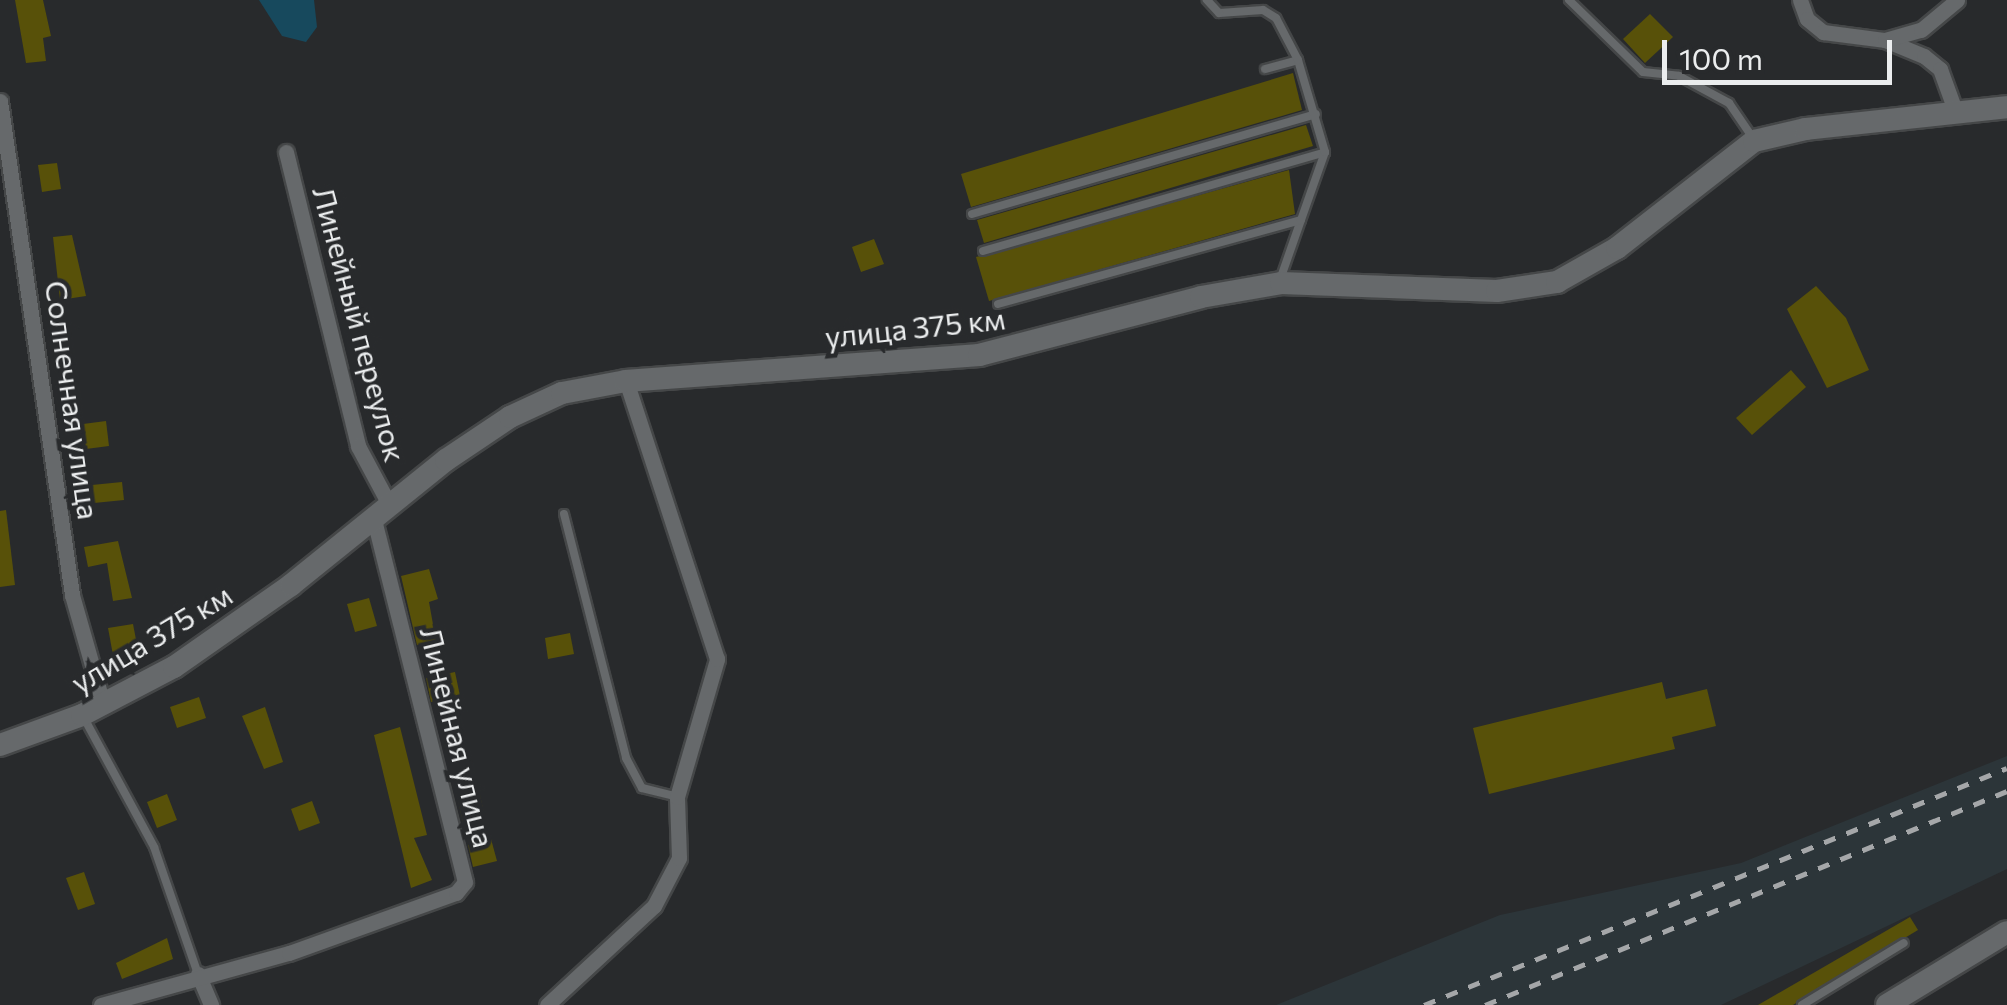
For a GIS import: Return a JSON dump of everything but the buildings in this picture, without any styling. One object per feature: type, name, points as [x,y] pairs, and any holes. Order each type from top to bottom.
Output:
[{"type":"main road","name":"улица 375 км","points":[[0,745],[82,715],[222,635],[510,417],[562,393],[626,381],[979,355],[1201,297],[1281,283],[1497,292],[1557,282],[1617,248],[1754,141],[1806,129],[2007,107]]},
{"type":"main road","points":[[1888,1005],[2007,932]]},
{"type":"street","points":[[1800,0],[1807,19],[1823,32],[1885,40],[1940,69],[1956,113]]},
{"type":"street","points":[[1885,40],[1920,30],[1957,0]]},
{"type":"street","name":"Солнечная улица","points":[[0,101],[72,595],[103,704]]},
{"type":"street","name":"Линейный переулок","points":[[286,152],[358,446],[382,513]]},
{"type":"street","points":[[547,1005],[654,906],[679,858],[677,797],[718,658],[626,381]]},
{"type":"street","name":"Линейная улица","points":[[101,1005],[198,974],[290,953],[456,893],[465,882],[382,513]]},
{"type":"street","points":[[198,974],[210,1005]]},
{"type":"lane","points":[[1206,0],[1219,12],[1264,10],[1276,18],[1298,60],[1316,114],[1325,152],[1281,283]]},
{"type":"lane","points":[[1569,0],[1643,72],[1679,76],[1730,102],[1754,141]]},
{"type":"lane","points":[[1265,69],[1298,60]]},
{"type":"lane","points":[[972,214],[1316,114]]},
{"type":"lane","points":[[982,252],[1325,152]]},
{"type":"lane","points":[[998,304],[1301,220]]},
{"type":"lane","points":[[564,514],[626,758],[642,788],[677,797]]},
{"type":"lane","points":[[82,715],[154,847],[198,974]]},
{"type":"lane","points":[[1802,1005],[1904,943]]},
{"type":"shaded area","points":[[259,0],[314,0],[317,27],[306,42],[282,36]]},
{"type":"shaded area","points":[[2007,756],[2007,869],[1721,1005],[1276,1005],[1500,915],[1741,863]]},
{"type":"railway","points":[[1424,1005],[2007,768]]},
{"type":"railway","points":[[1485,1005],[2007,791]]}]
